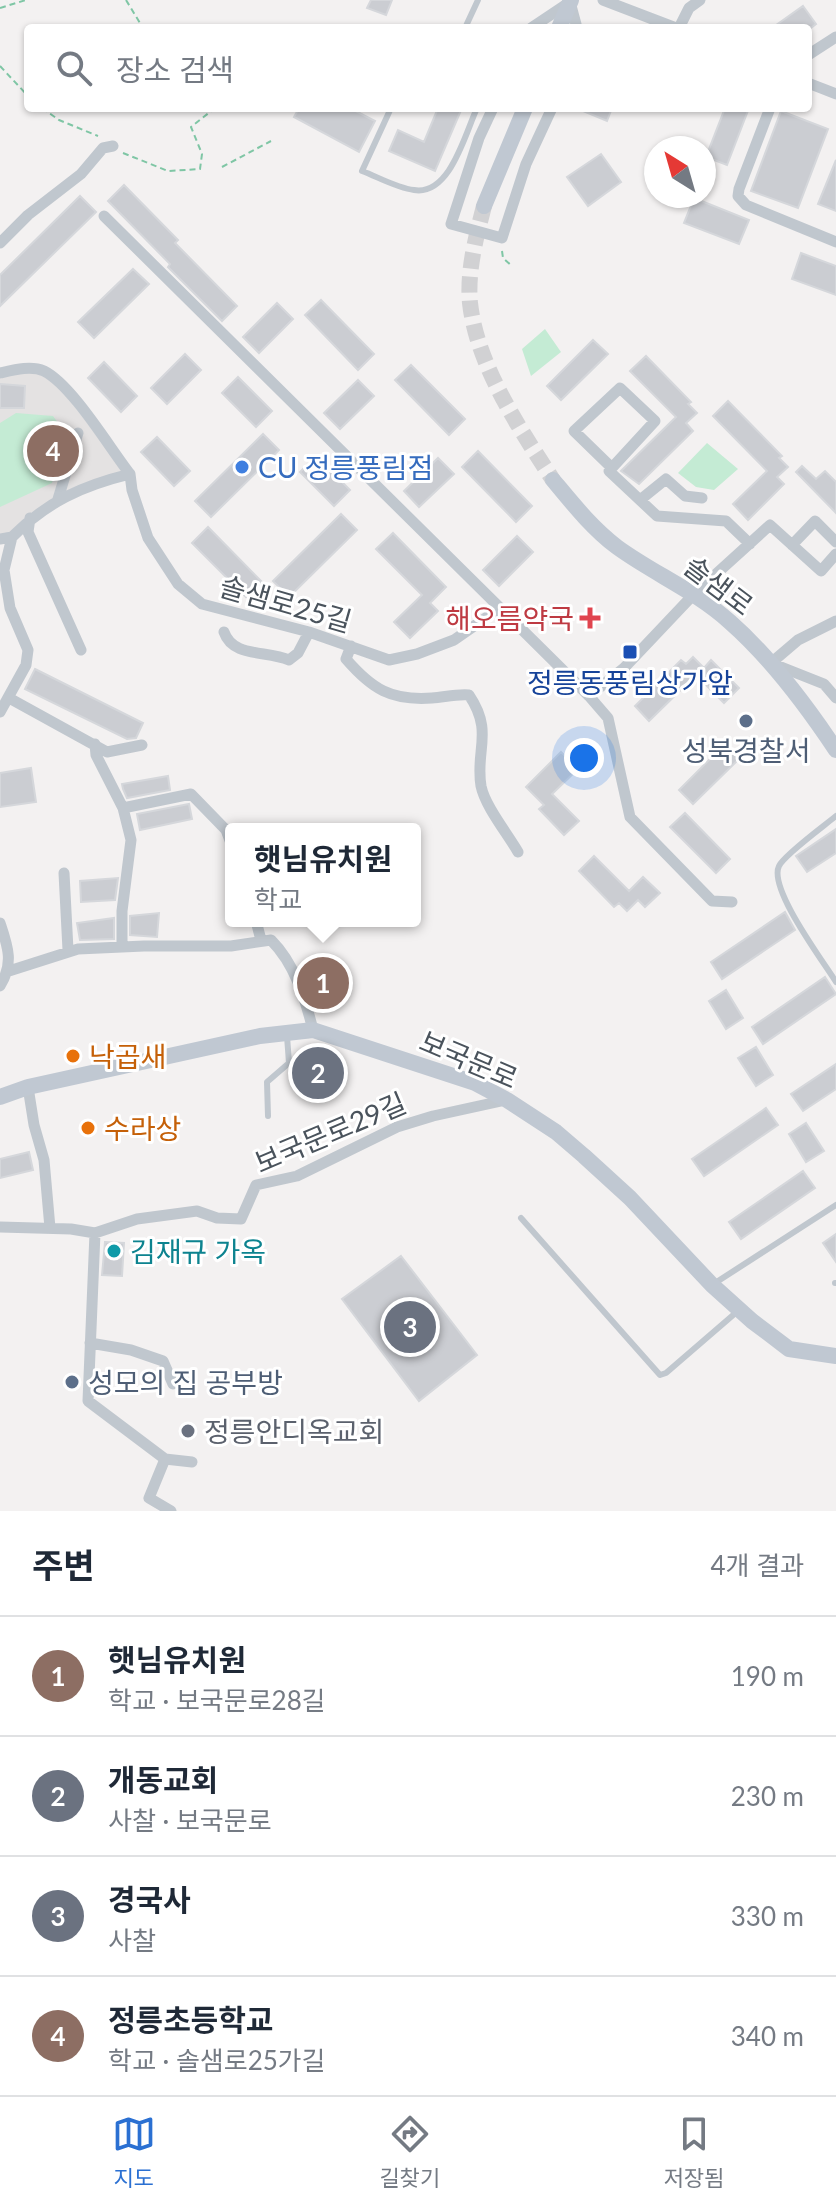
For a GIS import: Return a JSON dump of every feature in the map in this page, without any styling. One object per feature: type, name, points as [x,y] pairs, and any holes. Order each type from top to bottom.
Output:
[{"type":"street","points":[[603,0],[666,24]]},
{"type":"street","points":[[679,24],[689,8],[700,0]]},
{"type":"street","points":[[537,24],[570,1]]},
{"type":"street","points":[[561,24],[570,1]]},
{"type":"street","points":[[570,1],[576,24]]},
{"type":"street","points":[[812,52],[836,37]]},
{"type":"street","points":[[812,85],[836,94]]},
{"type":"street","points":[[491,112],[479,138],[451,224],[502,238],[526,164],[550,112]]},
{"type":"street","points":[[484,206],[523,112]]},
{"type":"street","points":[[768,112],[738,196],[746,205],[836,242]]},
{"type":"street","points":[[0,243],[28,215],[81,174],[103,148],[113,146]]},
{"type":"street","points":[[104,216],[589,696],[608,718],[630,817],[712,901],[732,902]]},
{"type":"street","name":"솔샘로25길","points":[[0,373],[20,368],[43,370],[67,390],[130,474],[132,490],[148,538],[178,584],[202,604],[309,632],[389,660],[417,654],[454,640],[500,608]]},
{"type":"street","points":[[612,468],[574,431],[620,388],[655,421],[612,468],[609,471],[657,516],[726,521],[750,544]]},
{"type":"street","points":[[58,499],[78,433]]},
{"type":"street","points":[[0,712],[26,665],[28,650],[10,608],[4,570],[6,538],[58,499],[103,480],[130,474]]},
{"type":"street","points":[[640,500],[666,479],[685,496],[702,498]]},
{"type":"street","name":"솔샘로","points":[[553,480],[579,512],[616,546],[694,594],[731,622],[771,663],[836,750]]},
{"type":"street","points":[[30,518],[28,532],[81,650]]},
{"type":"street","points":[[792,545],[815,521],[836,542]]},
{"type":"street","points":[[589,696],[624,668],[694,594],[770,525],[821,571],[836,554]]},
{"type":"street","points":[[836,621],[798,640],[771,663],[824,684],[836,698]]},
{"type":"street","points":[[224,632],[228,643],[238,649],[289,660],[298,653],[309,632]]},
{"type":"street","points":[[351,646],[346,659],[376,689],[402,699],[469,695],[479,709],[483,729],[481,783],[485,801],[518,852]]},
{"type":"street","points":[[9,698],[107,752],[142,745]]},
{"type":"street","points":[[95,744],[96,755],[123,808],[131,840],[122,911],[122,947]]},
{"type":"street","points":[[123,808],[191,794],[225,829]]},
{"type":"street","points":[[64,873],[68,950]]},
{"type":"street","points":[[0,923],[7,946],[9,971],[0,986]]},
{"type":"street","points":[[258,927],[261,940]]},
{"type":"street","points":[[9,971],[68,950],[231,946],[271,940],[284,952],[305,998],[313,1030]]},
{"type":"street","name":"보국문로","points":[[1,1095],[287,1032],[313,1030],[475,1083],[507,1100],[556,1132],[584,1156],[630,1198],[712,1285],[789,1349],[836,1356]]},
{"type":"street","points":[[28,1087],[44,1160],[50,1228]]},
{"type":"street","name":"보국문로29길","points":[[0,1227],[95,1233],[137,1219],[197,1211],[217,1218],[241,1219],[256,1185],[297,1176],[397,1127],[507,1100]]},
{"type":"street","points":[[95,1233],[88,1401],[165,1459],[192,1462]]},
{"type":"street","points":[[90,1343],[131,1350],[163,1361],[173,1384]]},
{"type":"street","points":[[165,1459],[149,1498],[171,1511]]},
{"type":"lane","points":[[467,24],[478,0]]},
{"type":"lane","points":[[389,112],[362,171],[415,191],[434,188],[445,179],[475,112]]},
{"type":"lane","points":[[836,816],[779,864],[776,877],[788,905],[836,982]]},
{"type":"lane","points":[[268,1116],[267,1082],[289,1063],[287,1032]]},
{"type":"lane","points":[[712,1285],[836,1205]]},
{"type":"lane","points":[[521,1218],[660,1375],[739,1310]]},
{"type":"path","points":[[0,8],[26,0]]},
{"type":"path","points":[[126,0],[141,24]]},
{"type":"path","points":[[0,66],[24,92]]},
{"type":"path","points":[[48,112],[99,137],[126,155],[168,171],[200,169],[202,154],[191,127],[210,112]]},
{"type":"path","points":[[222,167],[271,141]]},
{"type":"path","points":[[502,238],[503,258],[512,266]]},
{"type":"shaded area","points":[[22,371],[41,373],[65,394],[123,471],[0,539],[0,377]]},
{"type":"green space","points":[[545,329],[561,352],[531,376],[522,349]]},
{"type":"green space","points":[[16,413],[53,416],[67,435],[52,483],[0,507],[0,423]]},
{"type":"green space","points":[[707,443],[738,469],[714,490],[696,487],[678,473]]},
{"type":"building","points":[[371,0],[392,0],[386,15],[367,8]]},
{"type":"building","points":[[803,6],[816,24],[812,27],[812,24],[778,24]]},
{"type":"building","points":[[297,112],[358,112],[375,121],[359,152],[294,117]]},
{"type":"building","points":[[436,112],[460,112],[435,171],[389,151],[398,130],[424,142]]},
{"type":"building","points":[[586,112],[610,112],[607,121]]},
{"type":"building","points":[[723,112],[747,112],[727,165],[716,161],[714,136]]},
{"type":"building","points":[[781,112],[828,129],[798,208],[751,191]]},
{"type":"building","points":[[601,154],[621,182],[588,206],[567,177]]},
{"type":"building","points":[[836,160],[836,211],[818,204]]},
{"type":"building","points":[[124,185],[237,306],[222,321],[108,201]]},
{"type":"building","points":[[80,196],[96,212],[0,306],[0,275]]},
{"type":"building","points":[[716,207],[749,220],[739,244],[684,223],[690,208]]},
{"type":"building","points":[[801,253],[836,266],[836,295],[792,279]]},
{"type":"building","points":[[133,269],[149,284],[94,338],[78,322]]},
{"type":"building","points":[[321,300],[374,354],[358,370],[305,315]]},
{"type":"building","points":[[277,303],[293,319],[259,353],[243,337]]},
{"type":"building","points":[[593,340],[608,354],[561,400],[547,386]]},
{"type":"building","points":[[185,354],[201,370],[167,404],[151,388]]},
{"type":"building","points":[[646,356],[691,402],[688,404],[697,413],[686,423],[693,431],[639,484],[621,471],[676,417],[630,371]]},
{"type":"building","points":[[104,362],[137,396],[121,412],[88,378]]},
{"type":"building","points":[[411,365],[465,419],[449,435],[395,380]]},
{"type":"building","points":[[238,377],[272,411],[256,427],[222,393]]},
{"type":"building","points":[[358,380],[374,396],[340,429],[324,413]]},
{"type":"building","points":[[0,384],[25,386],[24,408],[0,408]]},
{"type":"building","points":[[728,401],[782,456],[779,458],[788,467],[777,477],[784,484],[748,520],[733,504],[767,471],[713,416]]},
{"type":"building","points":[[263,434],[279,450],[211,517],[195,501]]},
{"type":"building","points":[[157,437],[190,471],[174,486],[141,452]]},
{"type":"building","points":[[478,451],[532,506],[516,522],[462,467]]},
{"type":"building","points":[[316,456],[350,490],[334,506],[300,472]]},
{"type":"building","points":[[438,458],[454,474],[419,507],[404,491]]},
{"type":"building","points":[[802,466],[816,479],[825,471],[836,482],[836,513],[796,472]]},
{"type":"building","points":[[341,514],[357,530],[289,597],[273,581]]},
{"type":"building","points":[[208,527],[262,582],[246,597],[192,543]]},
{"type":"building","points":[[393,533],[446,587],[430,603],[438,611],[410,638],[394,622],[422,595],[376,549]]},
{"type":"building","points":[[517,536],[533,552],[499,586],[483,570]]},
{"type":"building","points":[[693,657],[704,668],[711,660],[739,688],[724,703],[696,675],[649,721],[635,706],[681,660],[686,664]]},
{"type":"building","points":[[35,669],[143,723],[136,738],[127,739],[25,689]]},
{"type":"building","points":[[725,744],[739,759],[693,804],[679,790]]},
{"type":"building","points":[[561,752],[578,769],[552,794],[579,821],[564,835],[539,809],[544,805],[526,787]]},
{"type":"building","points":[[31,768],[36,802],[0,807],[0,773]]},
{"type":"building","points":[[168,776],[170,790],[127,798],[123,789],[122,784]]},
{"type":"building","points":[[189,804],[192,819],[140,830],[137,814]]},
{"type":"building","points":[[685,813],[730,859],[716,873],[670,827]]},
{"type":"building","points":[[836,829],[836,853],[807,872],[796,856]]},
{"type":"building","points":[[594,856],[629,891],[643,877],[660,893],[645,907],[638,900],[627,911],[619,903],[614,907],[579,871]]},
{"type":"building","points":[[118,878],[115,900],[81,902],[80,881]]},
{"type":"building","points":[[785,912],[795,930],[722,979],[711,962]]},
{"type":"building","points":[[159,913],[157,937],[130,935],[130,916]]},
{"type":"building","points":[[114,918],[114,939],[80,940],[77,923]]},
{"type":"building","points":[[825,977],[836,994],[763,1044],[752,1027]]},
{"type":"building","points":[[726,990],[743,1018],[726,1029],[709,1001]]},
{"type":"building","points":[[756,1047],[773,1075],[756,1086],[738,1058]]},
{"type":"building","points":[[836,1064],[836,1089],[803,1111],[791,1094]]},
{"type":"building","points":[[766,1108],[778,1125],[704,1176],[692,1159]]},
{"type":"building","points":[[806,1123],[824,1151],[806,1162],[789,1134]]},
{"type":"building","points":[[29,1152],[33,1170],[0,1178],[0,1159]]},
{"type":"building","points":[[803,1171],[815,1188],[741,1239],[729,1222]]},
{"type":"building","points":[[836,1234],[836,1262],[823,1243]]},
{"type":"building","name":"김재규 가옥","points":[[105,1242],[124,1243],[122,1276],[102,1275]]},
{"type":"building","points":[[401,1256],[477,1355],[419,1401],[342,1299]]},
{"type":"tunnel","points":[[484,206],[471,266],[470,303],[474,327],[502,396],[553,480]]},
{"type":"place","name":"정릉초등학교","points":[[53,451]]},
{"type":"place","name":"CU 정릉풍림점","points":[[242,467]]},
{"type":"place","name":"해오름약국","points":[[590,618]]},
{"type":"place","name":"정릉동풍림상가앞","points":[[630,652]]},
{"type":"place","name":"성북경찰서","points":[[746,721]]},
{"type":"place","name":"햇님유치원","points":[[323,983]]},
{"type":"place","name":"낙곱새","points":[[73,1056]]},
{"type":"place","name":"개동교회","points":[[318,1073]]},
{"type":"place","name":"수라상","points":[[88,1128]]},
{"type":"place","name":"김재규 가옥","points":[[114,1251]]},
{"type":"place","name":"경국사","points":[[410,1327]]},
{"type":"place","name":"성모의 집 공부방","points":[[72,1382]]},
{"type":"place","name":"정릉안디옥교회","points":[[188,1431]]}]
